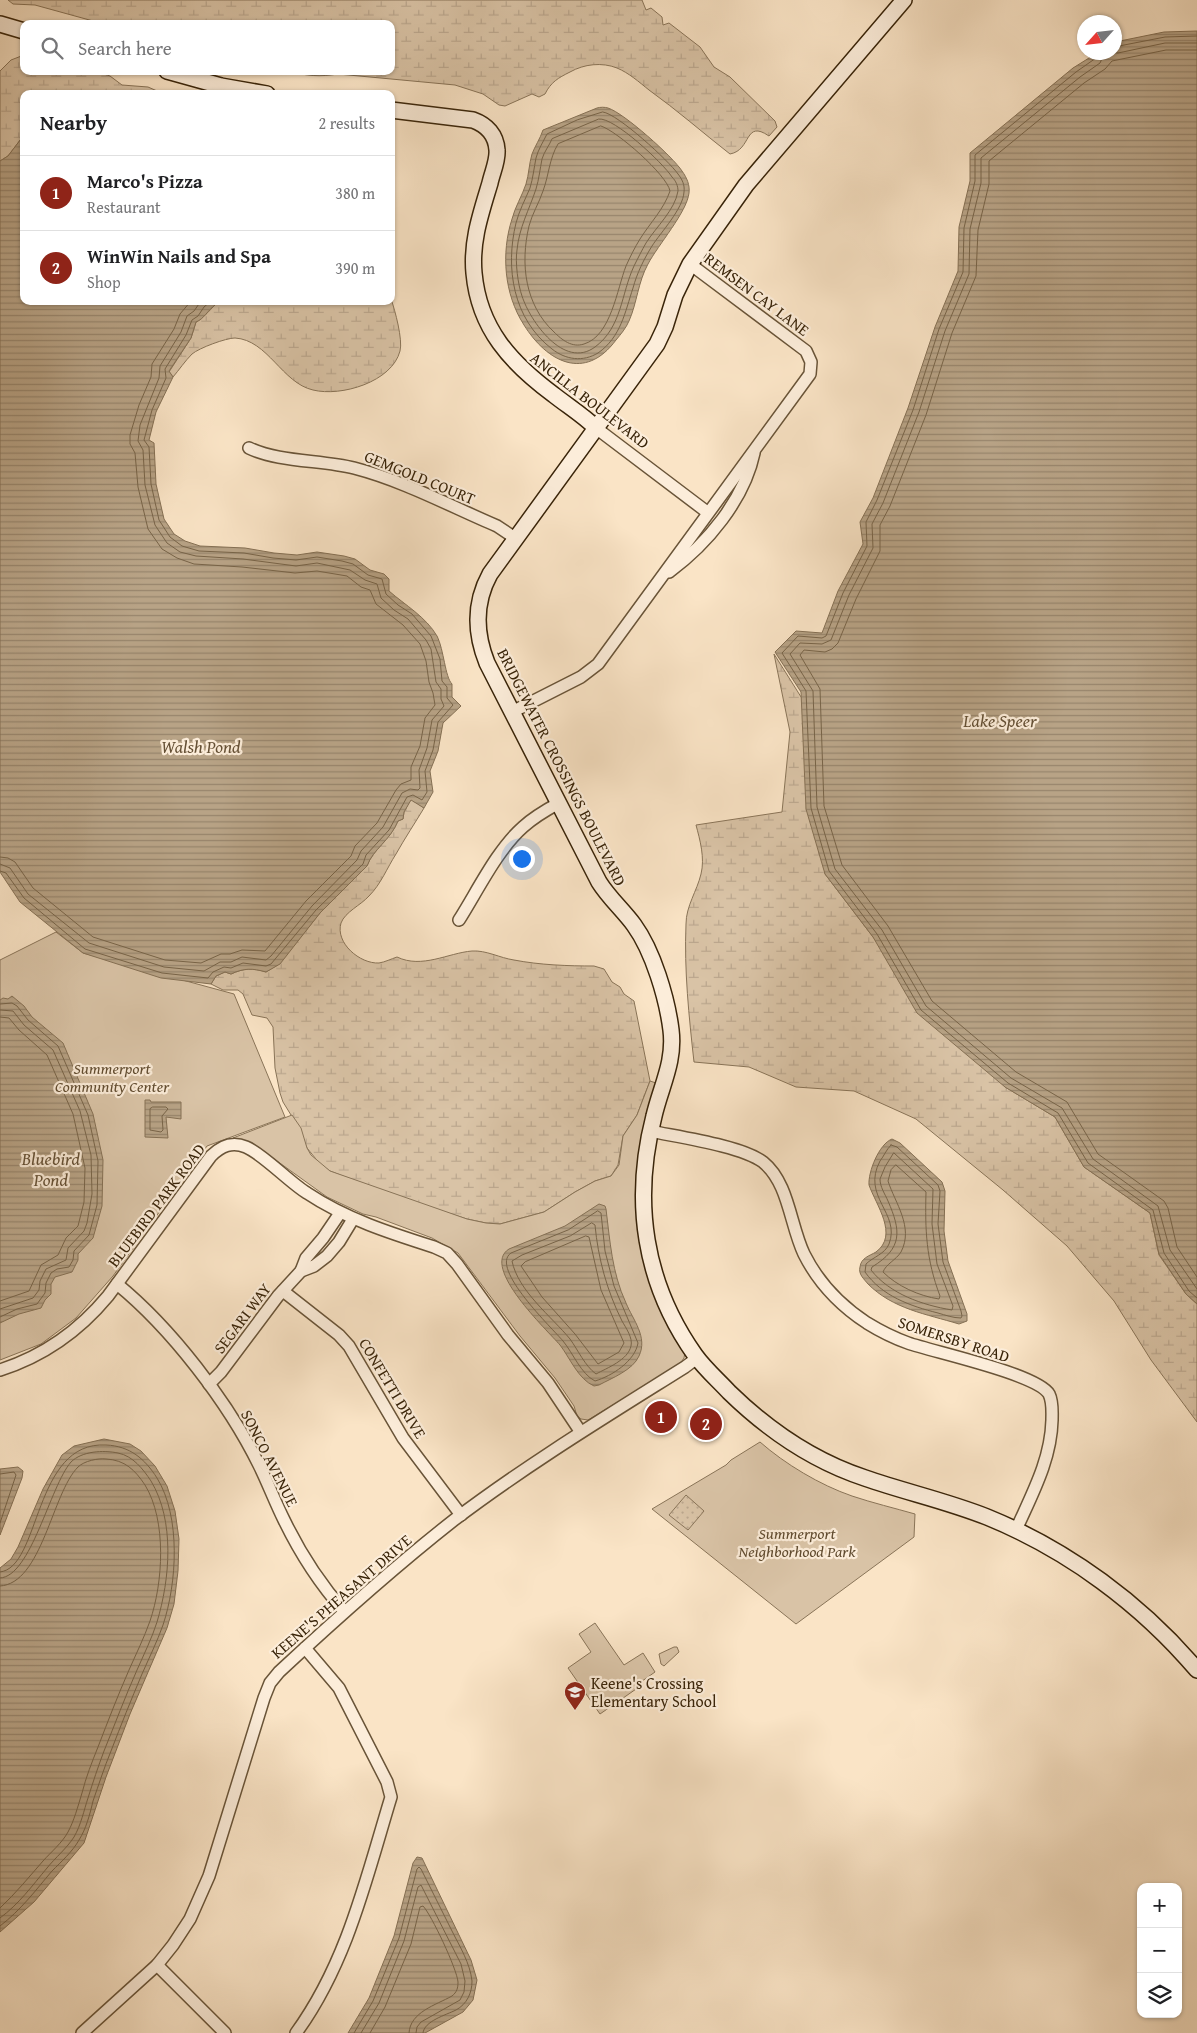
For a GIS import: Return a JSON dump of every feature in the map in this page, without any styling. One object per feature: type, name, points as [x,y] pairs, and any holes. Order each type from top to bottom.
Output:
[{"type":"street","name":"BRIDGEWATER CROSSINGS BOULEVARD","points":[[904,0],[762,166],[690,264],[677,290],[665,327],[656,344],[515,538],[486,582],[479,601],[477,623],[483,654],[603,889],[631,922],[646,944],[653,960],[667,1007],[672,1039],[671,1059],[650,1131],[646,1152],[643,1184],[644,1217],[648,1247],[658,1285],[665,1302],[697,1358],[757,1417],[787,1440],[811,1454],[862,1478],[938,1499],[1016,1530],[1075,1564],[1128,1602],[1169,1638],[1197,1670]]},
{"type":"street","points":[[0,24],[20,30]]},
{"type":"street","points":[[181,75],[244,90]]},
{"type":"street","name":"ANCILLA BOULEVARD","points":[[395,110],[473,120],[484,125],[491,132],[496,143],[497,155],[476,230],[474,257],[476,284],[483,313],[496,338],[516,364],[596,428],[707,512]]},
{"type":"street","name":"REMSEN CAY LANE","points":[[512,712],[594,668],[665,574],[674,558],[707,512],[808,379],[811,362],[806,351],[690,264]]},
{"type":"street","name":"GEMGOLD COURT","points":[[249,448],[263,454],[331,463],[374,474],[496,526],[515,538]]},
{"type":"street","name":"REMSEN CAY LANE","points":[[665,574],[696,549],[720,521],[745,480],[755,451]]},
{"type":"street","points":[[459,920],[496,861],[517,833],[534,818],[559,803]]},
{"type":"street","name":"SOMERSBY ROAD","points":[[650,1131],[734,1149],[762,1162],[769,1168],[780,1184],[801,1246],[816,1274],[839,1300],[867,1322],[908,1343],[990,1367],[1044,1388],[1050,1396],[1052,1405],[1052,1427],[1049,1448],[1042,1472],[1016,1530]]},
{"type":"street","name":"BLUEBIRD PARK ROAD","points":[[0,1370],[36,1356],[65,1338],[90,1316],[117,1284],[211,1156],[227,1145],[239,1145],[252,1150],[305,1192],[340,1213],[434,1247],[452,1258],[508,1335],[548,1383],[580,1431]]},
{"type":"street","name":"SEGARI WAY","points":[[301,1271],[303,1262],[340,1213]]},
{"type":"street","name":"SEGARI WAY","points":[[209,1384],[222,1372],[283,1290],[301,1271],[314,1266],[327,1256],[339,1242],[353,1219]]},
{"type":"street","name":"SONCO AVENUE","points":[[117,1284],[149,1312],[209,1384],[247,1443],[284,1520],[307,1561],[344,1611]]},
{"type":"street","name":"CONFETTI DRIVE","points":[[283,1290],[350,1346],[404,1438],[461,1515]]},
{"type":"street","name":"KEENE'S PHEASANT DRIVE","points":[[82,2033],[157,1965],[186,1925],[204,1890],[267,1689],[279,1672],[344,1611],[461,1515],[580,1431],[697,1358]]},
{"type":"street","points":[[296,2033],[325,1988],[340,1958],[355,1916],[391,1797],[387,1782],[339,1688],[305,1648]]},
{"type":"street","points":[[157,1965],[224,2033]]},
{"type":"green space","points":[[8,0],[642,0],[646,10],[651,8],[662,17],[663,25],[669,23],[700,47],[714,67],[730,77],[775,121],[777,127],[769,136],[755,131],[751,133],[742,147],[730,154],[626,72],[605,65],[593,65],[575,69],[555,81],[545,94],[539,97],[532,94],[505,106],[499,105],[483,94],[455,85],[349,75],[395,75],[395,20],[89,20],[35,5],[13,4]]},
{"type":"green space","points":[[20,57],[20,75],[107,75],[122,85],[148,87],[155,90],[20,90],[20,140],[8,156],[0,161],[0,71],[11,60]]},
{"type":"green space","points":[[307,75],[332,75],[325,76]]},
{"type":"green space","points":[[393,305],[400,333],[400,351],[395,362],[376,379],[351,389],[337,391],[324,392],[302,386],[257,346],[235,338],[219,341],[195,352],[173,377],[169,372],[191,338],[196,322],[214,306]]},
{"type":"green space","points":[[774,654],[808,708],[825,874],[873,937],[1005,1087],[1055,1117],[1084,1167],[1150,1213],[1159,1255],[1186,1294],[1197,1304],[1197,1422],[1151,1360],[1114,1301],[1067,1246],[1003,1190],[916,1119],[854,1091],[796,1087],[749,1067],[694,1062],[687,993],[686,917],[702,868],[702,849],[696,825],[782,812],[790,732]]},
{"type":"green space","points":[[411,799],[424,808],[377,886],[366,899],[346,915],[341,923],[340,931],[342,938],[345,945],[351,951],[364,960],[379,963],[397,957],[406,960],[425,961],[463,952],[477,951],[534,963],[594,966],[604,969],[612,982],[634,1001],[650,1081],[637,1115],[623,1136],[618,1165],[611,1176],[595,1181],[544,1212],[500,1224],[467,1219],[420,1204],[330,1171],[320,1164],[307,1148],[299,1128],[283,1102],[275,1068],[273,1027],[267,1018],[252,1015],[243,994],[238,990],[223,990],[211,984],[216,976],[225,972],[231,974],[248,969],[266,972],[279,964],[320,913],[367,866],[373,854],[391,834],[398,821],[403,819],[404,812]]},
{"type":"green space","name":"Summerport Community Center","points":[[56,932],[83,953],[234,994],[285,1117],[207,1146],[113,1276],[76,1318],[41,1344],[0,1360],[0,960]]},
{"type":"green space","points":[[650,1081],[659,1084],[637,1202],[685,1352],[684,1358],[679,1365],[588,1420],[577,1416],[574,1406],[555,1378],[520,1336],[458,1253],[432,1238],[363,1214],[327,1197],[252,1143],[233,1138],[292,1115],[301,1128],[311,1155],[330,1171],[467,1219],[500,1224],[544,1212],[595,1181],[611,1176],[619,1165],[623,1136],[637,1115]]},
{"type":"green space","name":"Summerport Neighborhood Park","points":[[760,1442],[792,1466],[815,1480],[860,1499],[915,1514],[914,1537],[796,1624],[652,1509],[726,1465]]},
{"type":"green space","points":[[686,1495],[704,1511],[688,1530],[669,1515]]},
{"type":"green space","points":[[595,1623],[624,1665],[643,1653],[655,1672],[638,1684],[639,1687],[600,1714],[568,1668],[591,1652],[579,1634]]},
{"type":"green space","points":[[677,1647],[679,1652],[664,1666],[661,1664],[659,1654]]},
{"type":"water","name":"Lake Speer","points":[[1197,31],[1197,1304],[1186,1294],[1159,1254],[1150,1213],[1084,1167],[1055,1117],[1005,1087],[917,1013],[873,937],[825,874],[806,809],[801,692],[775,652],[796,631],[822,633],[838,591],[863,544],[860,522],[873,498],[908,408],[935,327],[958,271],[959,227],[970,181],[970,153],[1073,68],[1086,60],[1122,60],[1122,41],[1164,32]]},
{"type":"water","points":[[597,108],[607,108],[625,118],[659,146],[684,174],[689,184],[689,193],[683,209],[645,271],[632,314],[625,329],[604,353],[592,361],[567,362],[555,357],[544,349],[533,338],[517,313],[506,273],[506,246],[513,215],[526,184],[532,154],[543,130]]},
{"type":"water","name":"Walsh Pond","points":[[20,140],[20,305],[215,305],[204,317],[196,322],[191,338],[169,371],[173,377],[156,412],[149,440],[154,443],[156,484],[164,519],[174,534],[185,541],[200,546],[245,548],[297,555],[317,552],[344,556],[355,559],[370,570],[384,574],[389,579],[389,591],[421,617],[437,636],[452,684],[452,697],[461,706],[443,723],[438,751],[430,771],[433,792],[424,808],[411,800],[404,812],[403,819],[398,821],[391,834],[373,855],[367,866],[320,913],[280,964],[266,972],[248,969],[231,974],[225,972],[216,976],[211,984],[161,978],[83,953],[20,902],[0,872],[0,161],[8,156]]},
{"type":"water","name":"Bluebird Pond","points":[[12,996],[24,1006],[32,1017],[63,1043],[93,1114],[103,1160],[102,1206],[93,1238],[78,1254],[78,1260],[72,1272],[55,1277],[51,1284],[51,1294],[41,1308],[19,1314],[0,1323],[0,1000],[3,998],[8,999]]},
{"type":"water","points":[[145,1100],[150,1100],[151,1102],[181,1102],[181,1119],[166,1117],[168,1138],[145,1137]]},
{"type":"water","points":[[892,1139],[900,1143],[942,1182],[945,1191],[944,1231],[948,1261],[967,1314],[967,1321],[959,1324],[910,1310],[878,1292],[868,1284],[861,1274],[862,1261],[883,1245],[886,1237],[884,1220],[869,1185],[869,1179],[872,1166],[879,1152]]},
{"type":"water","points":[[599,1204],[605,1206],[606,1209],[612,1257],[621,1292],[641,1335],[642,1342],[639,1356],[632,1365],[616,1376],[594,1386],[583,1378],[560,1345],[519,1298],[509,1283],[503,1269],[502,1258],[509,1249],[565,1226]]},
{"type":"water","points":[[104,1439],[130,1444],[141,1451],[155,1466],[167,1486],[175,1511],[179,1539],[174,1604],[167,1628],[130,1714],[106,1777],[84,1843],[34,1902],[0,1932],[0,1568],[11,1559],[18,1547],[43,1489],[62,1455],[74,1446]]},
{"type":"water","points":[[18,1467],[23,1471],[22,1478],[0,1535],[0,1469]]},
{"type":"water","points":[[417,1857],[422,1858],[471,1960],[477,1980],[473,2000],[463,2012],[425,2033],[348,2033],[369,1998],[394,1936],[413,1863]]},
{"type":"place","name":"Marco's Pizza","points":[[661,1417]]},
{"type":"place","name":"WinWin Nails and Spa","points":[[706,1424]]},
{"type":"place","name":"Keene's Crossing Elementary School","points":[[575,1711]]}]
